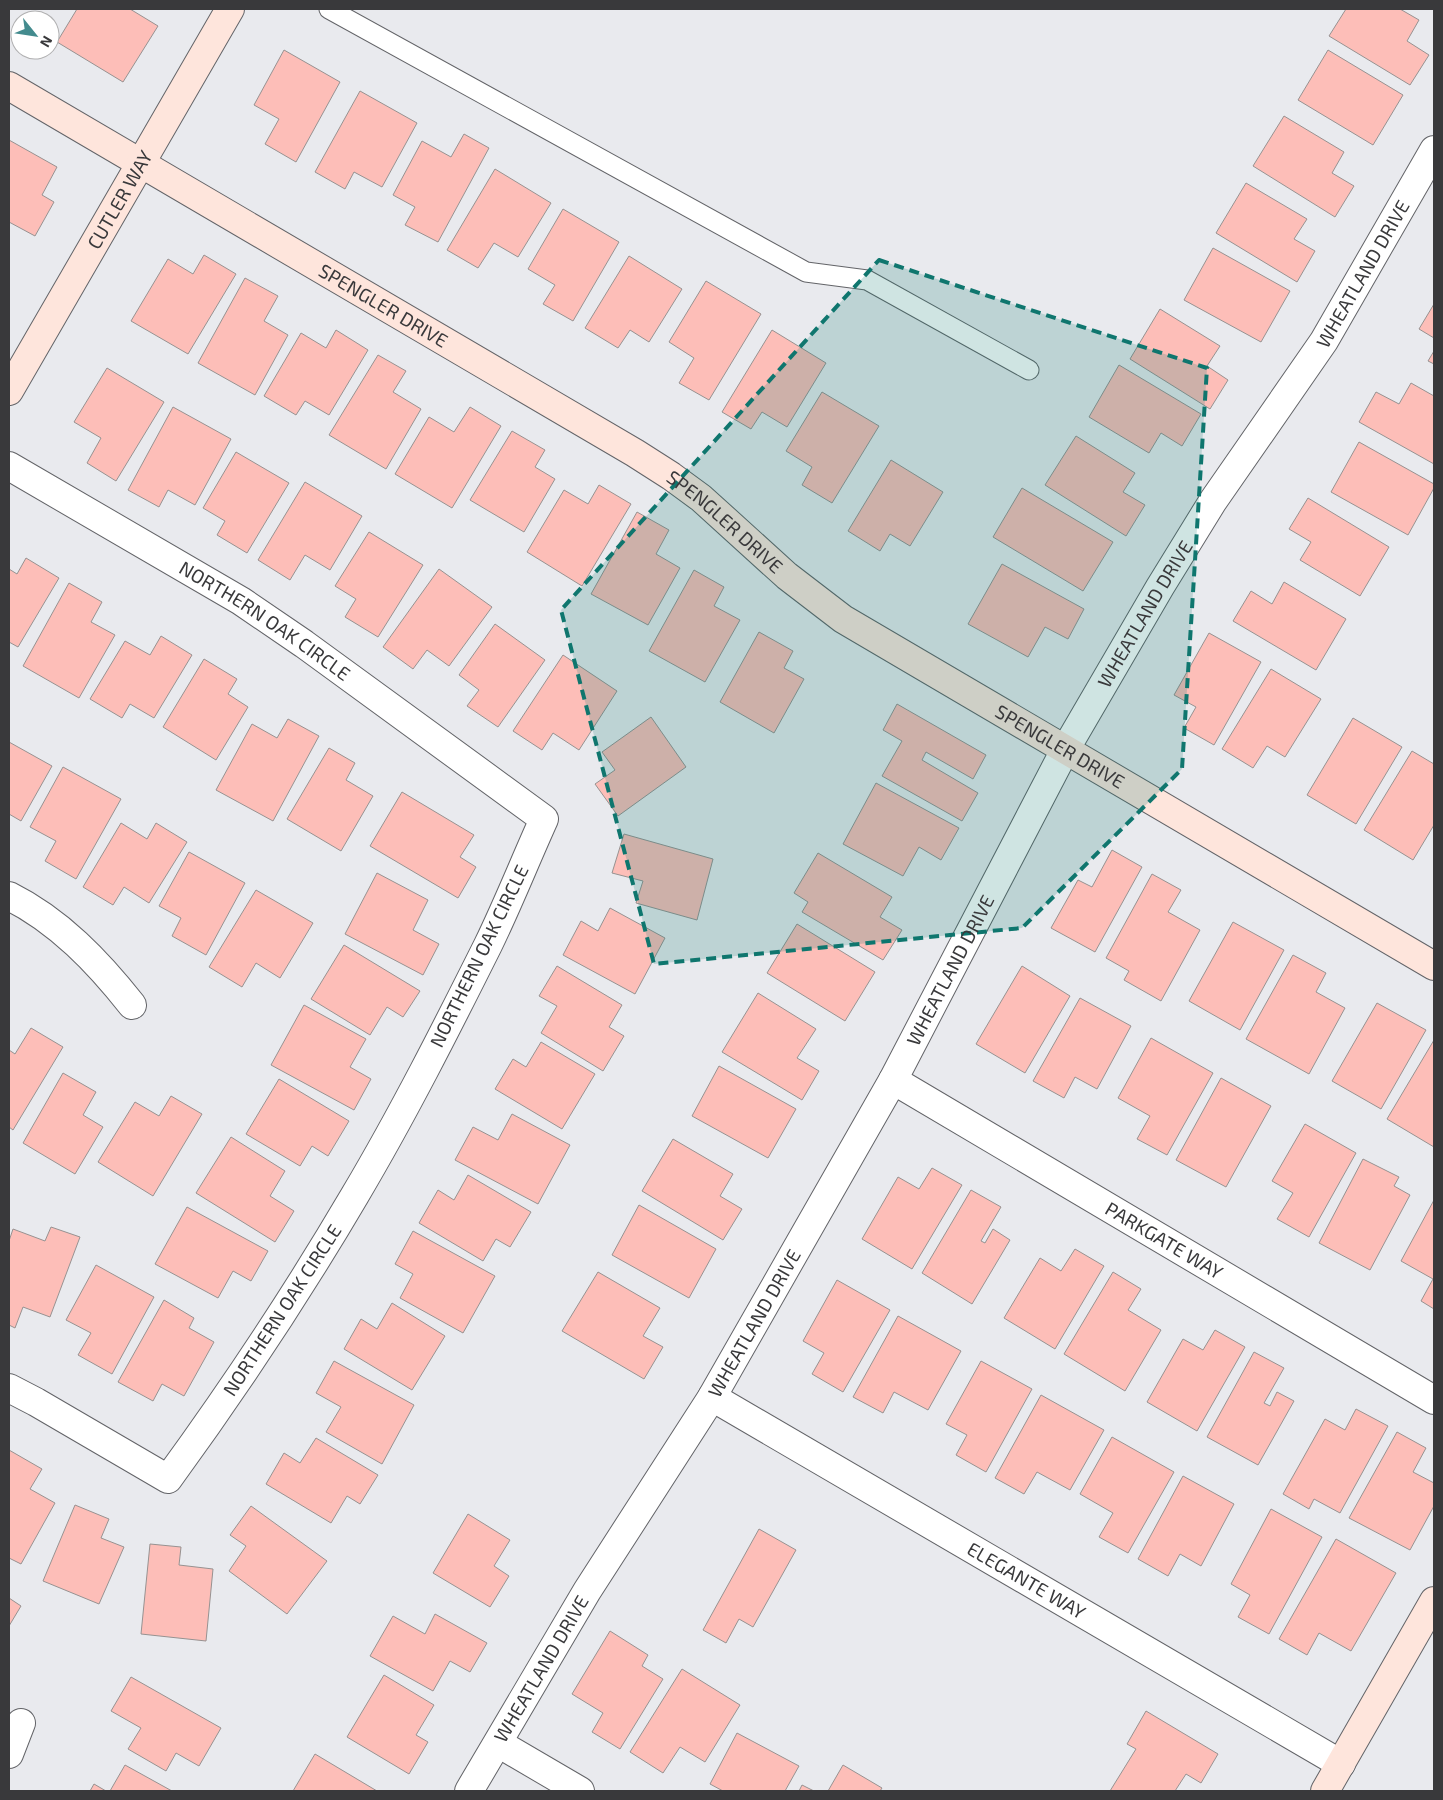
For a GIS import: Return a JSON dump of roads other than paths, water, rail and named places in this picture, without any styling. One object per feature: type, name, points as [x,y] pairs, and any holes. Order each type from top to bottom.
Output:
[{"type":"street","name":"CUTLER WAY","points":[[9,391],[230,9]]},
{"type":"street","name":"SPENGLER DRIVE","points":[[9,86],[635,453],[702,498],[786,576],[843,619],[1434,966]]},
{"type":"street","name":"WHEATLAND DRIVE","points":[[469,1791],[587,1591],[712,1397],[893,1080],[1066,750],[1160,587],[1213,501],[1324,341],[1434,150]]},
{"type":"street","name":"NORTHERN OAK CIRCLE","points":[[9,466],[241,601],[304,644],[544,819],[488,943],[411,1095],[356,1194],[296,1291],[202,1433],[168,1479],[9,1388]]},
{"type":"street","points":[[9,896],[49,921],[80,946],[107,974],[132,1005]]},
{"type":"street","name":"PARKGATE WAY","points":[[893,1080],[1434,1400]]},
{"type":"street","name":"ELEGANTE WAY","points":[[712,1397],[1341,1764]]},
{"type":"street","points":[[1325,1791],[1434,1601]]},
{"type":"street","points":[[9,1754],[21,1723]]},
{"type":"street","points":[[498,1744],[580,1791]]},
{"type":"lane","points":[[330,9],[806,272],[867,280],[1029,370]]}]
